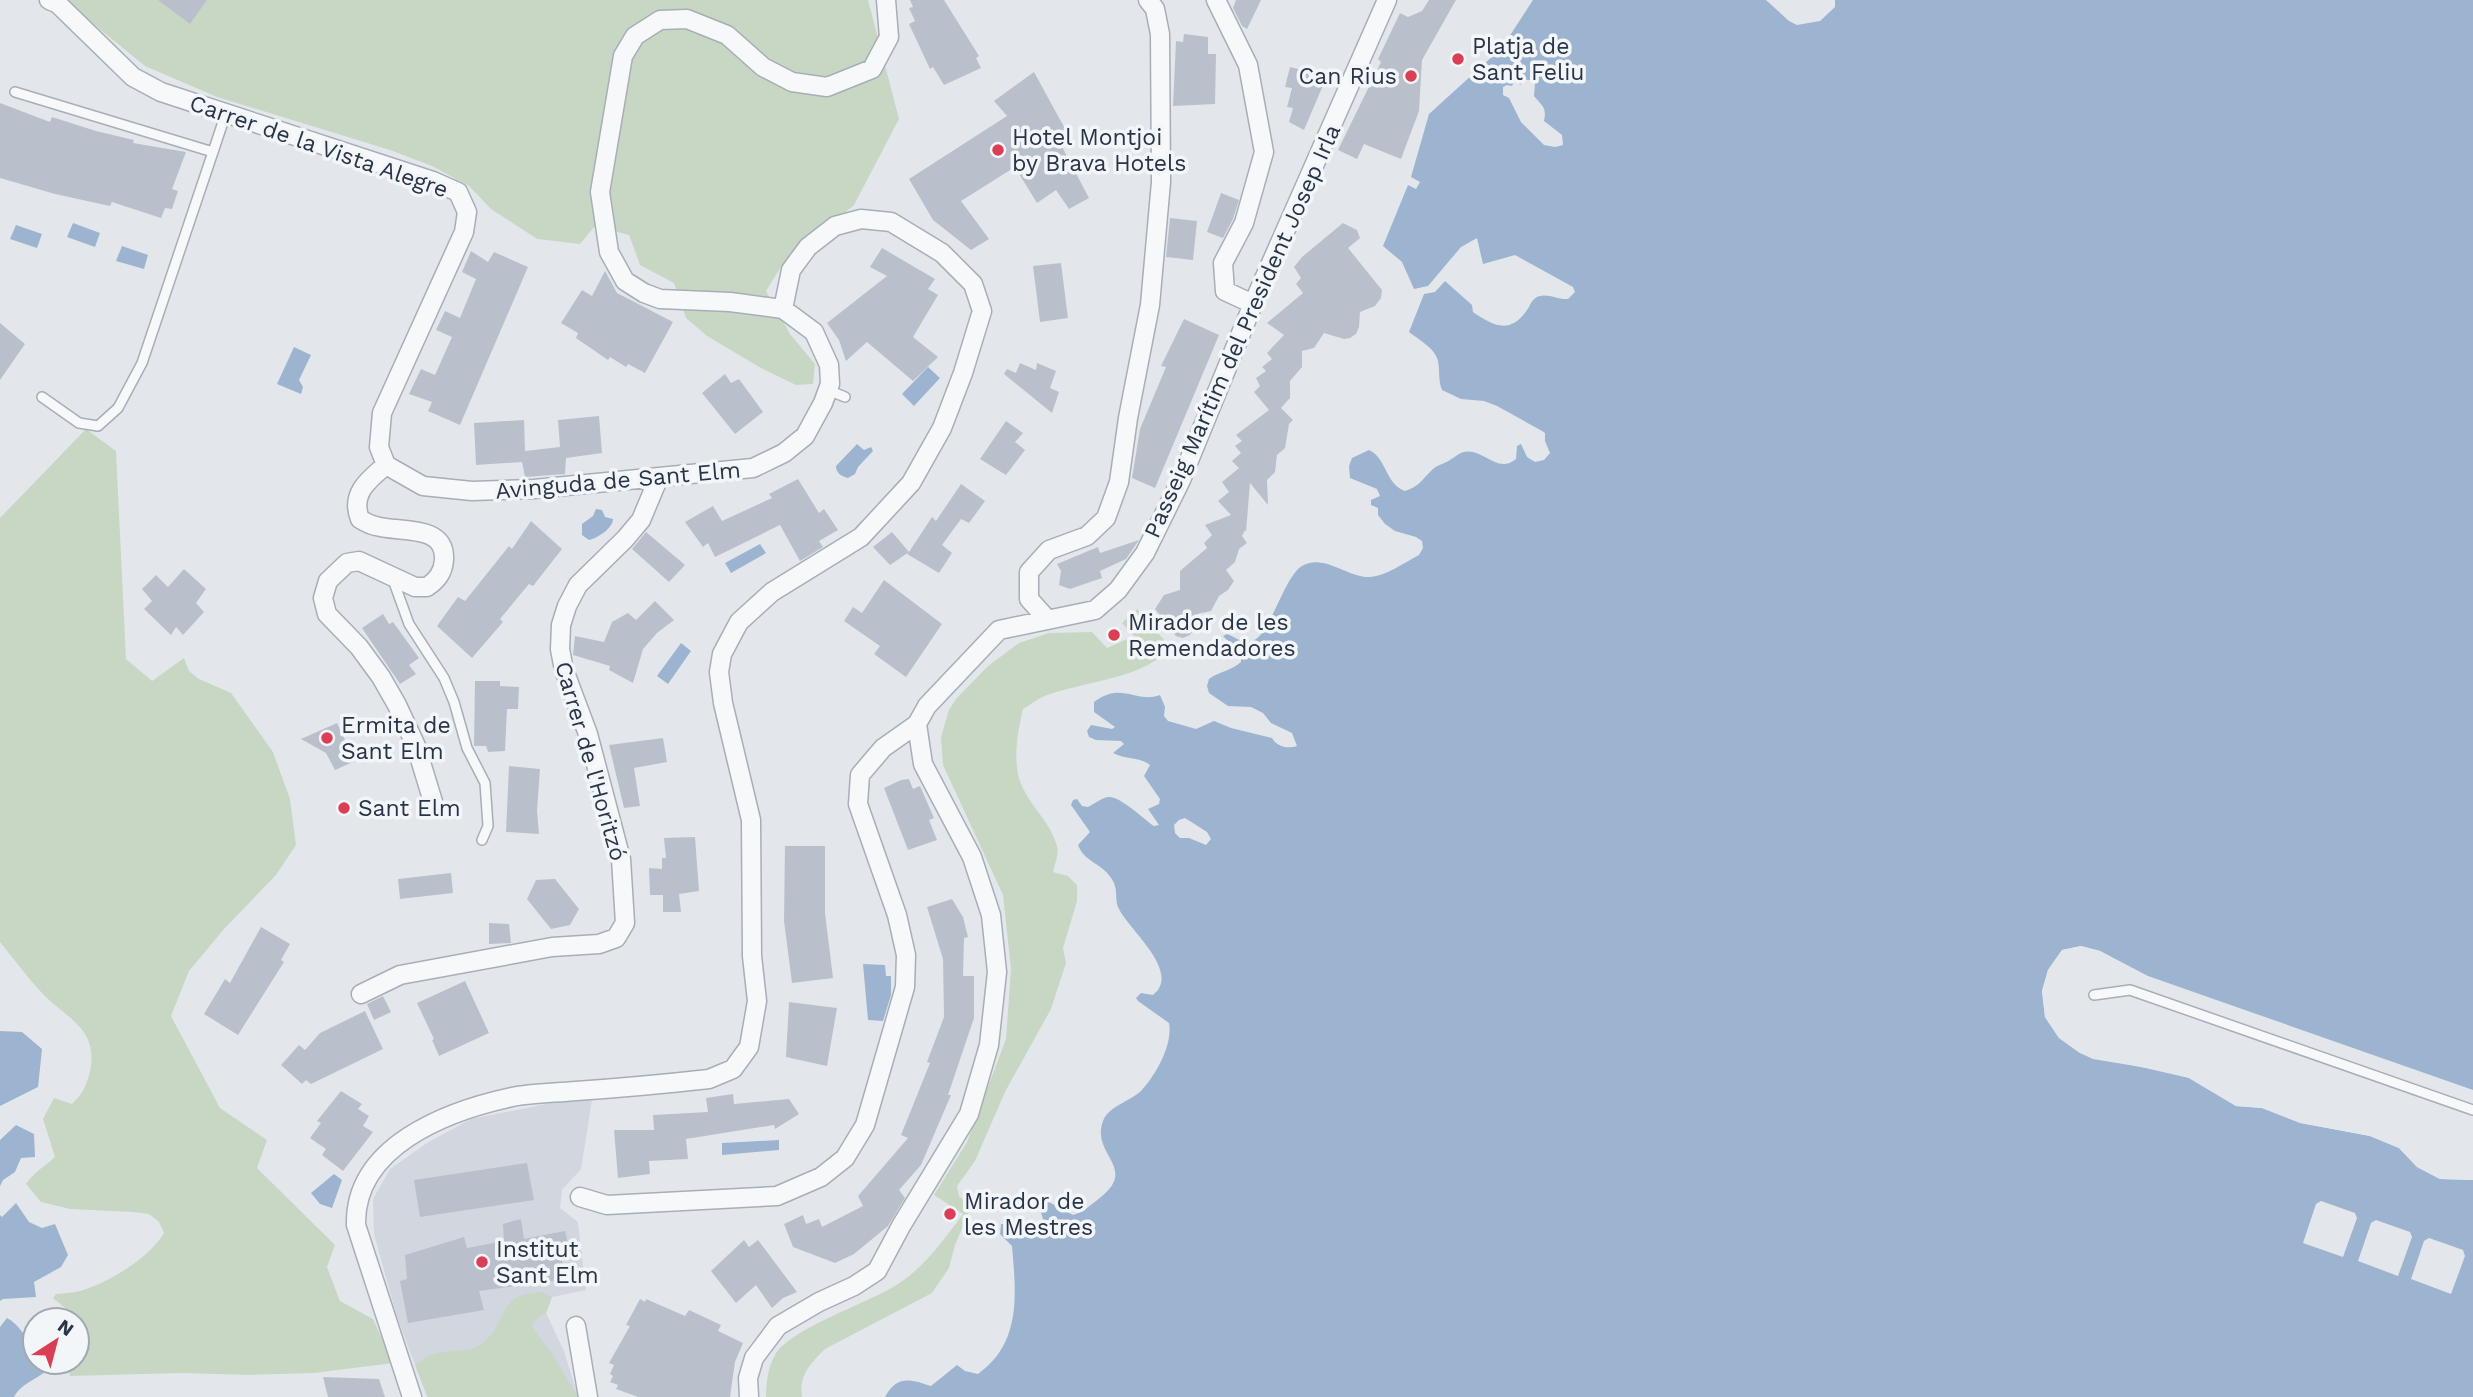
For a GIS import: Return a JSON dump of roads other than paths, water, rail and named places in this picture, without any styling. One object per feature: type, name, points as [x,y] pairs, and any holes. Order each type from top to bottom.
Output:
[{"type":"street","name":"Carrer de la Vista Alegre","points":[[49,0],[58,4],[134,77],[161,92],[433,181],[458,192],[467,212],[464,232],[382,413],[379,447],[386,465]]},
{"type":"street","points":[[828,390],[829,365],[814,332],[783,309],[660,299],[625,281],[609,252],[600,192],[623,56],[635,36],[660,20],[687,19],[727,35],[763,67],[792,82],[827,86],[872,69],[889,37],[886,0]]},
{"type":"street","points":[[1047,619],[1030,599],[1029,572],[1049,550],[1087,536],[1106,518],[1119,482],[1128,418],[1150,305],[1161,168],[1160,34],[1155,9],[1148,0]]},
{"type":"street","points":[[1216,0],[1248,65],[1264,152],[1244,223],[1223,264],[1225,291],[1253,304]]},
{"type":"street","name":"Passeig Marítim del President Josep Irla","points":[[580,1197],[607,1205],[777,1196],[821,1177],[845,1158],[865,1125],[905,987],[906,955],[897,915],[858,804],[860,775],[883,748],[917,724],[927,706],[999,630],[1095,610],[1118,590],[1145,553],[1181,480],[1253,304],[1387,0]]},
{"type":"street","points":[[412,1397],[356,1226],[355,1209],[361,1192],[377,1165],[393,1147],[424,1128],[463,1112],[513,1097],[709,1079],[733,1069],[749,1047],[757,1001],[752,956],[751,820],[723,703],[719,672],[722,654],[739,622],[772,592],[861,537],[911,483],[942,428],[982,311],[973,284],[942,253],[891,222],[861,219],[835,226],[807,247],[791,270],[783,309]]},
{"type":"street","name":"Avinguda de Sant Elm","points":[[386,465],[422,486],[472,491],[534,489],[753,468],[774,458],[805,436],[828,390]]},
{"type":"street","points":[[386,465],[366,482],[358,495],[356,510],[360,519],[377,527],[412,530],[430,535],[440,544],[444,558],[441,575],[427,587],[415,587],[359,561],[348,562],[328,581],[323,598],[327,614],[359,647],[397,705],[416,746],[433,805]]},
{"type":"street","name":"Carrer de l'Horitzó","points":[[361,994],[400,975],[552,947],[599,944],[616,938],[625,923],[621,859],[588,734],[564,670],[560,649],[561,625],[578,585],[641,520],[659,477]]},
{"type":"street","points":[[749,1397],[748,1378],[754,1358],[778,1326],[877,1271],[969,1114],[989,1045],[997,972],[991,915],[972,856],[923,764],[917,724]]},
{"type":"street","points":[[576,1326],[588,1397]]},
{"type":"lane","points":[[15,92],[213,152]]},
{"type":"lane","points":[[41,397],[79,423],[98,426],[118,408],[142,363],[226,113]]},
{"type":"lane","points":[[828,390],[845,397]]},
{"type":"lane","points":[[391,576],[409,625],[444,678],[467,748],[485,783],[488,826],[482,840]]},
{"type":"lane","points":[[2094,995],[2130,990],[2473,1110]]},
{"type":"water","points":[[1533,0],[2473,0],[2473,1090],[2148,976],[2100,951],[2081,946],[2062,950],[2048,970],[2042,991],[2045,1017],[2059,1038],[2080,1053],[2189,1078],[2236,1106],[2262,1108],[2301,1123],[2370,1136],[2399,1148],[2417,1167],[2440,1179],[2473,1180],[2473,1397],[885,1397],[899,1382],[910,1381],[931,1386],[957,1365],[965,1371],[978,1374],[992,1362],[1009,1332],[1015,1299],[1012,1246],[1000,1234],[1001,1224],[1037,1225],[1043,1219],[1039,1206],[1033,1202],[1036,1195],[1073,1215],[1109,1190],[1115,1179],[1115,1170],[1103,1144],[1103,1121],[1114,1108],[1141,1091],[1158,1068],[1166,1050],[1169,1023],[1136,998],[1141,993],[1153,995],[1160,986],[1158,963],[1119,909],[1112,879],[1087,858],[1078,845],[1090,832],[1071,805],[1073,800],[1077,799],[1082,806],[1088,807],[1113,797],[1154,826],[1159,825],[1148,809],[1159,804],[1160,799],[1144,776],[1150,765],[1113,753],[1124,744],[1121,741],[1096,740],[1089,737],[1087,731],[1091,725],[1112,729],[1115,727],[1094,712],[1094,702],[1113,693],[1143,697],[1160,695],[1165,707],[1164,716],[1168,721],[1196,729],[1214,721],[1272,738],[1283,746],[1297,746],[1292,733],[1271,723],[1263,713],[1251,707],[1228,706],[1209,693],[1207,686],[1209,679],[1241,662],[1241,654],[1223,636],[1227,634],[1245,642],[1255,640],[1269,622],[1288,583],[1302,566],[1318,562],[1369,577],[1388,572],[1419,555],[1423,548],[1422,541],[1395,531],[1385,524],[1378,515],[1378,508],[1371,505],[1371,500],[1380,496],[1377,489],[1350,478],[1349,466],[1352,458],[1369,450],[1379,459],[1393,483],[1405,491],[1417,485],[1435,467],[1464,452],[1478,454],[1503,464],[1516,459],[1517,446],[1521,444],[1527,457],[1535,462],[1544,460],[1550,453],[1545,433],[1542,431],[1497,406],[1484,401],[1461,399],[1442,390],[1434,352],[1409,332],[1424,294],[1435,292],[1445,281],[1472,305],[1473,312],[1489,322],[1503,326],[1510,325],[1523,316],[1537,297],[1568,299],[1575,292],[1573,287],[1515,255],[1483,264],[1477,238],[1461,247],[1428,286],[1414,289],[1402,262],[1383,246],[1408,185],[1416,189],[1420,182],[1411,177],[1429,114],[1494,55]],"holes":[[[1525,80],[1535,83],[1534,96],[1544,110],[1544,121],[1562,135],[1563,145],[1544,145],[1521,122],[1509,98],[1503,95],[1503,87],[1512,86],[1518,81],[1520,85]],[[1185,818],[1207,832],[1211,839],[1206,845],[1189,838],[1180,838],[1175,833],[1174,825]]]},
{"type":"water","points":[[73,223],[100,233],[95,247],[67,237]]},
{"type":"water","points":[[16,225],[42,234],[37,248],[10,239]]},
{"type":"water","points":[[122,246],[148,255],[144,269],[116,261]]},
{"type":"water","points":[[294,347],[311,355],[299,380],[303,387],[301,394],[277,384]]},
{"type":"water","points":[[928,367],[940,378],[914,406],[902,394]]},
{"type":"water","points":[[857,444],[864,450],[871,447],[873,451],[855,474],[848,478],[839,474],[836,466]]},
{"type":"water","points":[[596,509],[602,510],[605,517],[613,519],[611,526],[589,540],[582,535],[582,524],[593,516]]},
{"type":"water","points":[[760,544],[766,553],[731,573],[725,563]]},
{"type":"water","points":[[681,643],[691,651],[668,684],[657,676]]},
{"type":"water","points":[[863,964],[885,965],[886,976],[891,976],[891,995],[883,1021],[868,1020]]},
{"type":"water","points":[[0,1031],[22,1032],[42,1049],[38,1087],[0,1106]]},
{"type":"water","points":[[16,1125],[34,1134],[35,1157],[21,1158],[15,1172],[3,1180],[0,1186],[0,1140]]},
{"type":"water","points":[[779,1140],[779,1150],[722,1155],[722,1143]]},
{"type":"water","points":[[334,1174],[342,1180],[332,1208],[320,1204],[311,1193]]},
{"type":"water","points":[[16,1203],[29,1222],[42,1228],[55,1224],[68,1255],[61,1267],[34,1282],[36,1297],[0,1301],[0,1215],[2,1217]]},
{"type":"water","points":[[7,1318],[21,1331],[21,1376],[40,1376],[14,1397],[0,1397],[0,1327]]},
{"type":"place","name":"Platja de Sant Feliu","points":[[1458,59]]},
{"type":"place","name":"Can Rius","points":[[1411,76]]},
{"type":"place","name":"Hotel Montjoi by Brava Hotels","points":[[998,150]]},
{"type":"place","name":"Mirador de les Remendadores","points":[[1114,635]]},
{"type":"place","name":"Ermita de Sant Elm","points":[[327,738]]},
{"type":"place","name":"Sant Elm","points":[[344,808]]},
{"type":"place","name":"Mirador de les Mestres","points":[[950,1214]]},
{"type":"place","name":"Institut Sant Elm","points":[[482,1262]]}]
